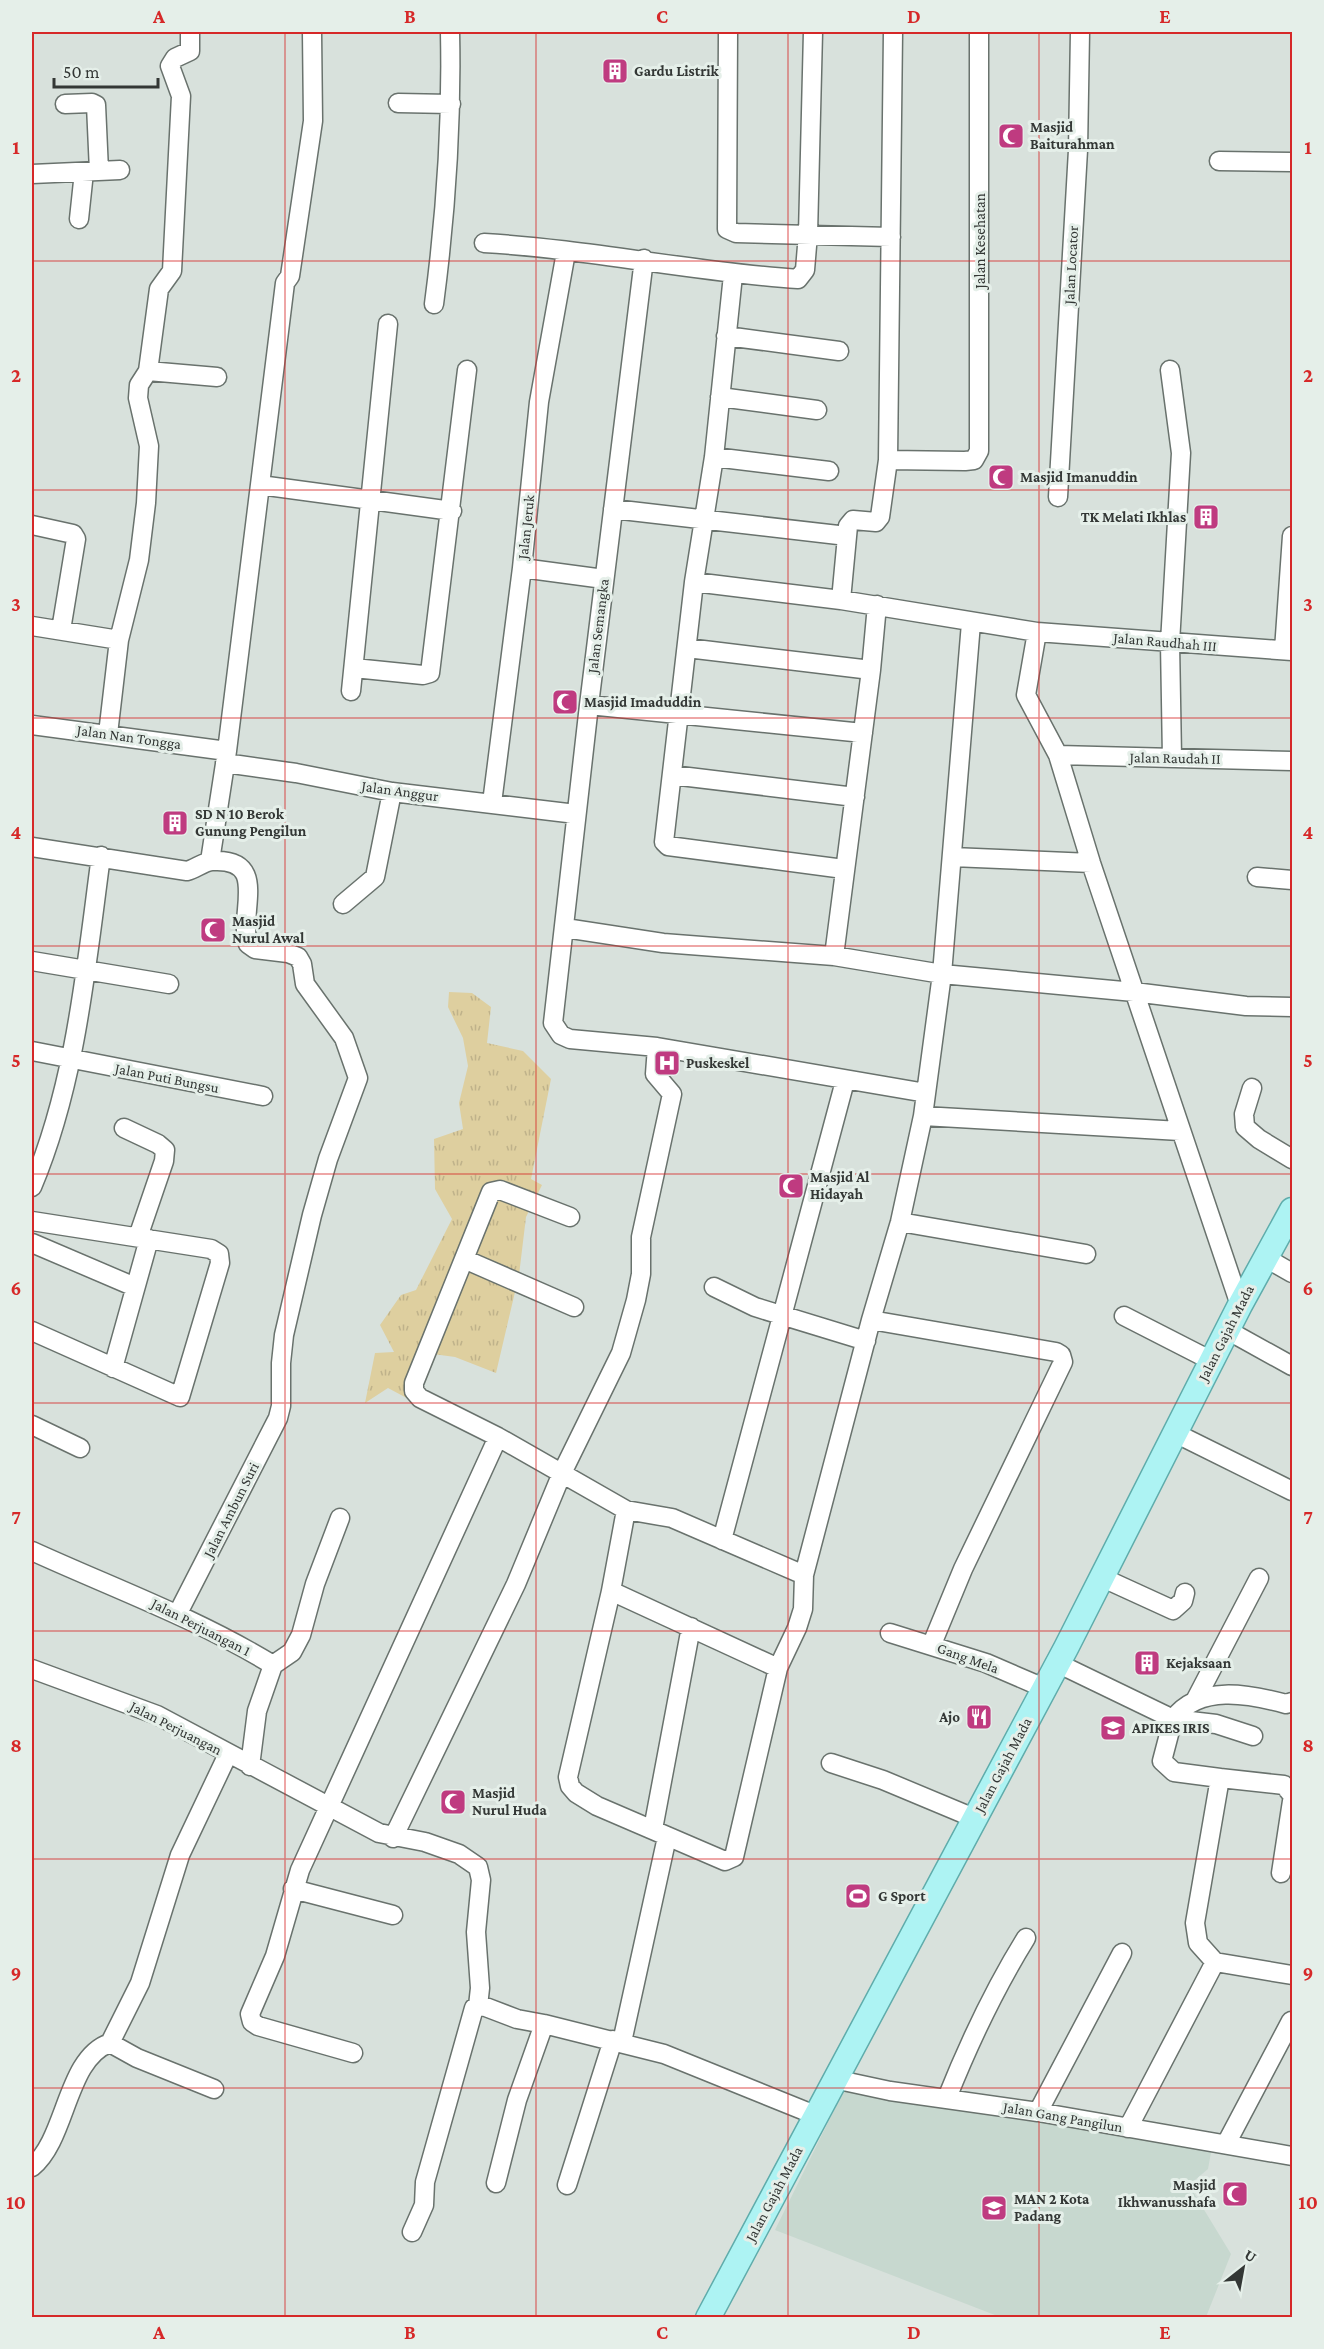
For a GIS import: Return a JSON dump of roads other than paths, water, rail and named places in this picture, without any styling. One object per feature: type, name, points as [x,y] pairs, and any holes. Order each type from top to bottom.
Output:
[{"type":"main road","name":"Jalan Gajah Mada","points":[[708,2318],[1103,1578],[1227,1330],[1293,1210]]},
{"type":"street","points":[[108,734],[118,640],[142,547],[149,446],[138,398],[139,385],[148,371],[159,289],[172,271],[181,96],[170,66],[175,58],[189,52],[190,32]]},
{"type":"street","points":[[32,847],[187,870],[210,861],[226,757],[238,640],[285,283],[290,276],[313,121],[312,32]]},
{"type":"street","points":[[434,304],[446,218],[451,104],[450,32]]},
{"type":"street","points":[[728,32],[724,224],[727,229],[736,233],[891,237]]},
{"type":"street","points":[[483,243],[644,259],[733,275],[798,279],[806,266],[808,234],[813,32]]},
{"type":"street","points":[[841,600],[850,522],[876,522],[880,517],[888,460],[893,32]]},
{"type":"street","name":"Jalan Kesehatan","points":[[888,460],[965,461],[974,460],[979,451],[979,32]]},
{"type":"street","name":"Jalan Locator","points":[[1058,498],[1078,150],[1080,32]]},
{"type":"street","points":[[65,104],[92,103],[96,105],[92,171],[79,219]]},
{"type":"street","points":[[398,103],[451,104]]},
{"type":"street","points":[[1219,160],[1293,162]]},
{"type":"street","points":[[32,174],[120,170]]},
{"type":"street","name":"Jalan Jeruk","points":[[492,802],[522,568],[538,402],[566,252]]},
{"type":"street","name":"Jalan Semangka","points":[[644,259],[576,814],[553,1023],[555,1029],[570,1039],[657,1047]]},
{"type":"street","points":[[733,275],[714,457],[694,582],[664,842],[668,846],[844,869]]},
{"type":"street","points":[[351,692],[372,502],[388,324]]},
{"type":"street","points":[[726,336],[839,351]]},
{"type":"street","points":[[354,668],[423,675],[430,673],[452,512],[467,370]]},
{"type":"street","points":[[1170,370],[1181,453],[1170,643],[1172,758]]},
{"type":"street","points":[[148,371],[217,377]]},
{"type":"street","points":[[720,398],[817,410]]},
{"type":"street","points":[[714,457],[829,471]]},
{"type":"street","points":[[260,485],[452,512]]},
{"type":"street","points":[[613,509],[847,536]]},
{"type":"street","points":[[32,525],[73,534],[76,539],[61,630]]},
{"type":"street","points":[[1288,651],[1293,536]]},
{"type":"street","points":[[522,568],[604,579]]},
{"type":"street","name":"Jalan Raudhah III","points":[[694,582],[877,605],[971,623],[1037,632],[1288,651]]},
{"type":"street","points":[[834,956],[871,670],[877,605]]},
{"type":"street","points":[[626,1510],[611,1591],[568,1777],[570,1786],[576,1794],[597,1806],[725,1861],[734,1857],[778,1668],[803,1610],[804,1575],[871,1320],[900,1222],[923,1116],[942,974],[971,623]]},
{"type":"street","points":[[32,626],[118,640]]},
{"type":"street","points":[[1037,632],[1026,695],[1058,756],[1091,863],[1240,1305]]},
{"type":"street","points":[[687,648],[871,670]]},
{"type":"street","points":[[589,705],[863,733]]},
{"type":"street","name":"Jalan Nan Tongga","points":[[32,725],[108,734],[226,757]]},
{"type":"street","name":"Jalan Raudah II","points":[[1058,756],[1293,761]]},
{"type":"street","name":"Jalan Anggur","points":[[226,757],[392,792],[492,802],[576,814]]},
{"type":"street","points":[[672,775],[855,797]]},
{"type":"street","points":[[343,904],[375,877],[392,792]]},
{"type":"street","points":[[32,1186],[51,1140],[70,1059],[86,969],[101,856]]},
{"type":"street","points":[[952,857],[1091,863]]},
{"type":"street","name":"Jalan Ambun Suri","points":[[178,1613],[278,1418],[281,1406],[284,1335],[328,1159],[358,1078],[344,1038],[305,984],[303,964],[298,957],[288,953],[255,950],[248,944],[246,924],[249,898],[248,880],[243,869],[237,864],[210,861]]},
{"type":"street","points":[[1257,877],[1293,880]]},
{"type":"street","points":[[565,928],[663,943],[834,956],[942,974],[1134,992],[1246,1006],[1293,1007]]},
{"type":"street","points":[[32,961],[169,984]]},
{"type":"street","points":[[393,1838],[516,1584],[562,1473],[621,1353],[632,1319],[641,1274],[641,1237],[672,1094],[655,1074],[657,1047],[845,1081],[926,1093]]},
{"type":"street","name":"Jalan Puti Bungsu","points":[[32,1051],[263,1096]]},
{"type":"street","points":[[722,1540],[845,1081]]},
{"type":"street","points":[[1251,1088],[1244,1114],[1245,1127],[1293,1159]]},
{"type":"street","points":[[923,1116],[1180,1131]]},
{"type":"street","points":[[113,1368],[135,1287],[165,1150],[158,1144],[124,1128]]},
{"type":"street","points":[[570,1217],[495,1190],[489,1195],[414,1383],[414,1391],[420,1398],[498,1437],[626,1510],[672,1518],[804,1575]]},
{"type":"street","points":[[32,1221],[211,1249],[219,1254],[220,1263],[180,1396],[32,1331]]},
{"type":"street","points":[[900,1222],[1086,1254]]},
{"type":"street","points":[[32,1243],[135,1287]]},
{"type":"street","points":[[1266,1258],[1293,1273]]},
{"type":"street","points":[[464,1259],[573,1307]]},
{"type":"street","points":[[714,1287],[755,1307],[866,1341]]},
{"type":"street","points":[[1124,1316],[1212,1361]]},
{"type":"street","points":[[871,1320],[1056,1352],[1061,1355],[1063,1362],[963,1569],[932,1644]]},
{"type":"street","points":[[1227,1330],[1293,1366]]},
{"type":"street","points":[[32,1425],[80,1448]]},
{"type":"street","points":[[1174,1433],[1293,1491]]},
{"type":"street","points":[[353,2053],[258,2026],[250,2018],[275,1956],[293,1890],[328,1808],[498,1437]]},
{"type":"street","points":[[250,1766],[257,1711],[273,1665],[292,1652],[301,1635],[315,1584],[340,1518]]},
{"type":"street","name":"Jalan Perjuangan 1","points":[[32,1551],[178,1613],[231,1639],[273,1665]]},
{"type":"street","points":[[1103,1578],[1173,1610],[1183,1601],[1185,1593]]},
{"type":"street","points":[[1196,1699],[1259,1578]]},
{"type":"street","points":[[611,1591],[778,1668]]},
{"type":"street","points":[[567,2186],[617,2041],[660,1833],[691,1627]]},
{"type":"street","name":"Gang Mela","points":[[890,1633],[932,1644],[986,1663],[1044,1688]]},
{"type":"street","points":[[1057,1663],[1173,1719],[1216,1724],[1253,1736]]},
{"type":"street","name":"Jalan Perjuangan","points":[[32,1670],[157,1715],[328,1808],[393,1838],[425,1842],[459,1854],[478,1867],[481,1880],[476,1932],[480,1988],[478,2006]]},
{"type":"street","points":[[1293,1702],[1286,1704],[1230,1694],[1196,1699],[1180,1710],[1173,1719],[1163,1752],[1164,1765],[1174,1772],[1184,1775],[1284,1785],[1293,1795]]},
{"type":"street","points":[[110,2043],[140,1983],[180,1855],[228,1754]]},
{"type":"street","points":[[831,1762],[883,1780],[974,1818]]},
{"type":"street","points":[[1220,1778],[1194,1923],[1198,1943],[1215,1962],[1293,1975]]},
{"type":"street","points":[[1281,1873],[1293,1801]]},
{"type":"street","points":[[293,1890],[393,1915]]},
{"type":"street","points":[[947,2098],[965,2054],[1009,1965],[1026,1938]]},
{"type":"street","points":[[1038,2112],[1122,1953]]},
{"type":"street","points":[[1128,2128],[1215,1962]]},
{"type":"street","points":[[412,2232],[424,2205],[425,2182],[472,2013],[478,2006],[517,2019],[664,2054],[815,2115]]},
{"type":"street","points":[[1226,2145],[1291,2021]]},
{"type":"street","points":[[496,2183],[517,2100],[544,2024]]},
{"type":"street","points":[[32,2167],[42,2158],[86,2061],[100,2046],[110,2043],[137,2058],[214,2089]]},
{"type":"street","name":"Jalan Gang Pangilun","points":[[834,2079],[890,2091],[1038,2112],[1293,2156]]},
{"type":"place","name":"Gardu Listrik","points":[[615,71]]},
{"type":"place","name":"Masjid Baiturahman","points":[[1011,136]]},
{"type":"place","name":"Masjid Imanuddin","points":[[1001,477]]},
{"type":"place","name":"TK Melati Ikhlas","points":[[1206,517]]},
{"type":"place","name":"Masjid Imaduddin","points":[[565,702]]},
{"type":"place","name":"SD N 10 Berok Gunung Pengilun","points":[[175,823]]},
{"type":"place","name":"Masjid Nurul Awal","points":[[213,930]]},
{"type":"place","name":"Puskeskel","points":[[667,1063]]},
{"type":"place","name":"Masjid Al Hidayah","points":[[791,1186]]},
{"type":"place","name":"Kejaksaan","points":[[1147,1663]]},
{"type":"place","name":"Ajo","points":[[979,1717]]},
{"type":"place","name":"APIKES IRIS","points":[[1113,1728]]},
{"type":"place","name":"Masjid Nurul Huda","points":[[453,1802]]},
{"type":"place","name":"G Sport","points":[[858,1896]]},
{"type":"place","name":"Masjid Ikhwanusshafa","points":[[1235,2194]]},
{"type":"place","name":"MAN 2 Kota Padang","points":[[994,2208]]}]
